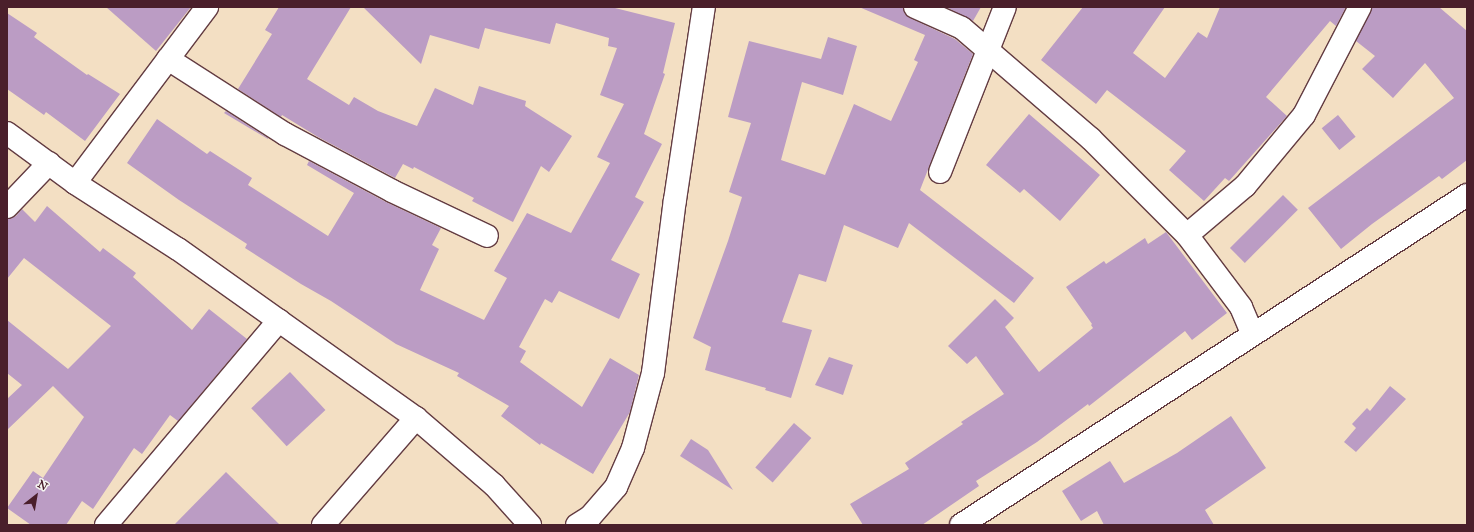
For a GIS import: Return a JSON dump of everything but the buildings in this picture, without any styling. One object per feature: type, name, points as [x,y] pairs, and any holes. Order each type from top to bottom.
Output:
[{"type":"street","points":[[75,183],[207,7]]},
{"type":"street","points":[[915,7],[962,28],[988,52],[1091,138],[1187,235],[1253,335]]},
{"type":"street","points":[[940,172],[1005,7]]},
{"type":"street","points":[[1187,235],[1245,186],[1304,115],[1360,7]]},
{"type":"street","points":[[577,525],[590,517],[616,487],[633,448],[652,373],[675,200],[697,9]]},
{"type":"street","points":[[168,59],[285,134],[392,190],[487,236]]},
{"type":"street","points":[[7,133],[75,183],[178,249],[416,418],[494,485],[530,525]]},
{"type":"street","points":[[7,207],[49,163]]},
{"type":"street","points":[[961,525],[1467,195]]},
{"type":"street","points":[[106,525],[279,320]]},
{"type":"street","points":[[323,525],[416,418]]}]
